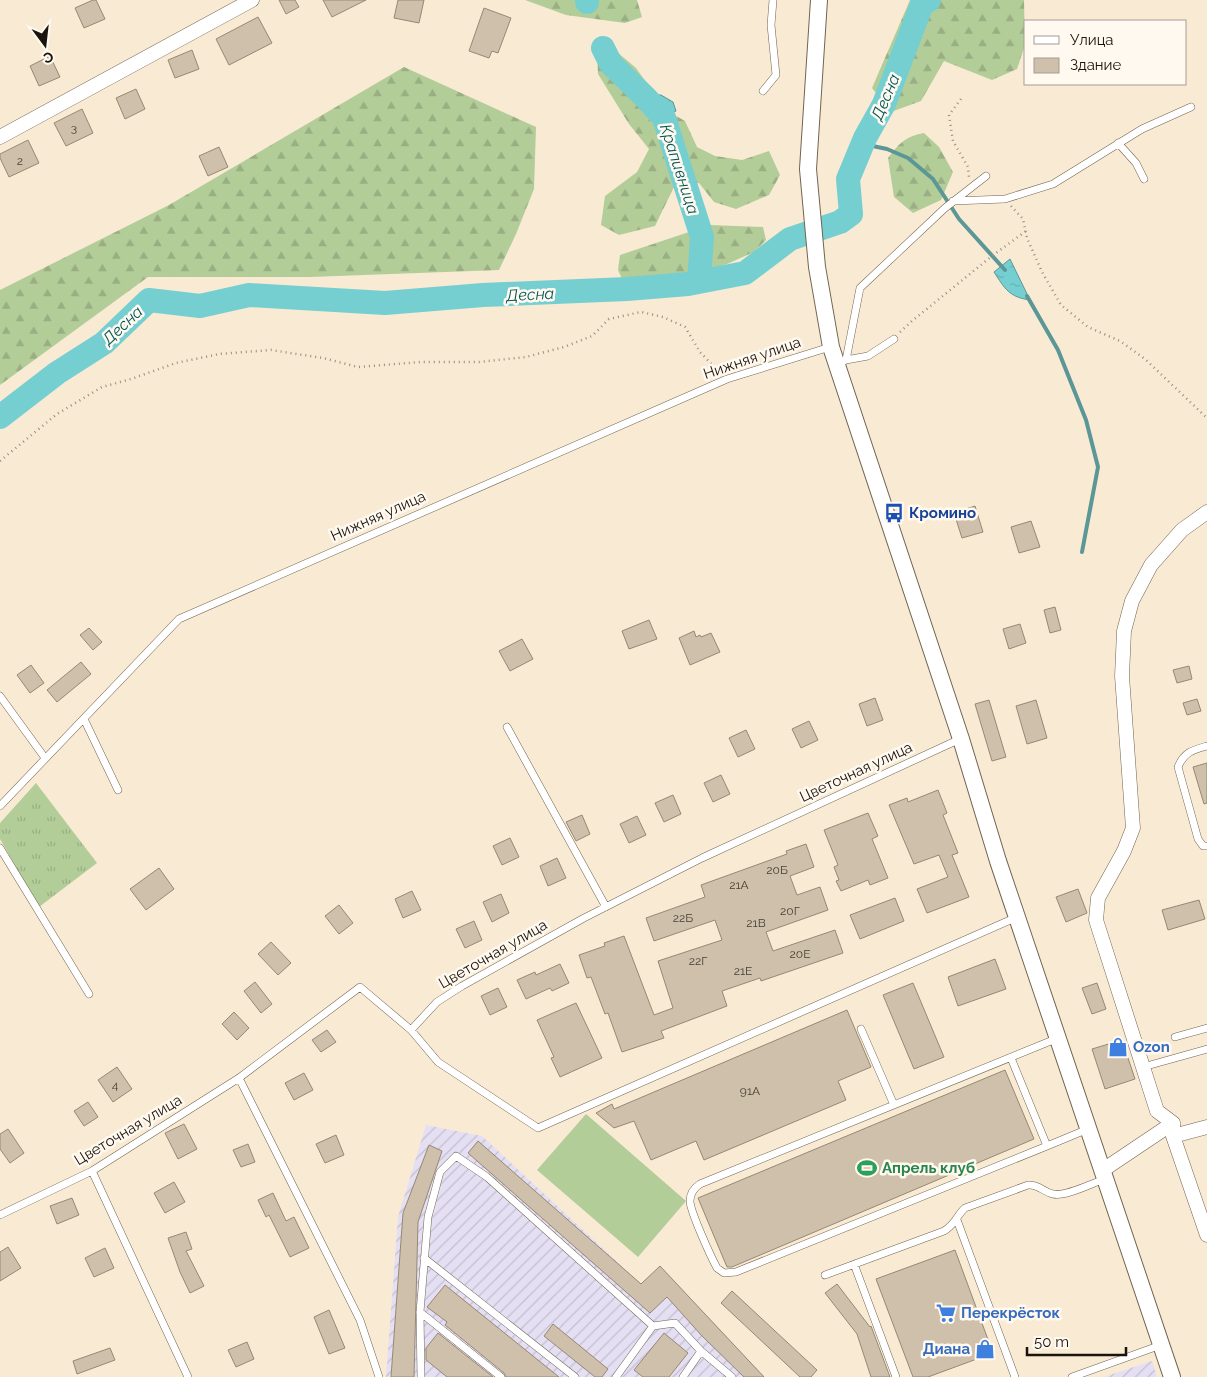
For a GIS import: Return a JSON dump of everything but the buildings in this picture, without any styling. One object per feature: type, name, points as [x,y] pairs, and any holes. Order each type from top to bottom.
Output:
[{"type":"street","points":[[0,137],[252,0]]},
{"type":"street","points":[[819,0],[808,169],[817,267],[831,347],[841,363],[998,861],[1172,1377]]},
{"type":"street","points":[[1207,512],[1182,530],[1151,565],[1132,600],[1124,631],[1122,676],[1133,828],[1124,851],[1098,898],[1096,920],[1156,1111],[1173,1130],[1207,1235]]},
{"type":"street","points":[[1104,1174],[1173,1130],[1207,1127]]},
{"type":"lane","points":[[763,91],[776,75],[771,25],[773,0]]},
{"type":"lane","points":[[953,201],[1005,199],[1053,184],[1142,129],[1192,107]]},
{"type":"lane","points":[[1118,144],[1136,163],[1144,179]]},
{"type":"lane","points":[[894,339],[868,356],[841,363],[860,288],[945,208],[986,176]]},
{"type":"lane","name":"Нижняя улица","points":[[0,806],[178,619],[727,379],[831,347]]},
{"type":"lane","points":[[0,696],[45,758]]},
{"type":"lane","points":[[84,719],[118,790]]},
{"type":"lane","points":[[507,727],[606,907]]},
{"type":"lane","name":"Цветочная улица","points":[[0,1215],[92,1171],[239,1078],[360,987],[411,1030],[437,1002],[462,986],[606,907],[702,858],[961,739]]},
{"type":"lane","points":[[1207,746],[1190,751],[1182,757],[1178,766],[1198,838],[1203,846],[1207,846]]},
{"type":"lane","points":[[0,848],[89,994]]},
{"type":"lane","points":[[411,1030],[438,1062],[538,1128],[1017,917]]},
{"type":"lane","points":[[1175,1037],[1207,1028]]},
{"type":"lane","points":[[861,1029],[894,1105]]},
{"type":"lane","points":[[1058,1038],[696,1187],[691,1194],[691,1206],[717,1268],[724,1273],[736,1272],[1089,1128]]},
{"type":"lane","points":[[1143,1067],[1207,1049]]},
{"type":"lane","points":[[1011,1058],[1047,1146]]},
{"type":"lane","points":[[239,1078],[360,1320],[379,1377]]},
{"type":"lane","points":[[421,1377],[420,1312],[428,1217],[440,1172],[456,1156],[487,1176],[653,1326]]},
{"type":"lane","points":[[92,1171],[188,1377]]},
{"type":"lane","points":[[825,1275],[944,1231],[957,1220],[966,1208],[1028,1185],[1037,1185],[1050,1193],[1059,1195],[1104,1174]]},
{"type":"lane","points":[[957,1220],[1015,1377]]},
{"type":"lane","points":[[424,1258],[575,1377]]},
{"type":"lane","points":[[854,1264],[896,1377]]},
{"type":"lane","points":[[420,1312],[500,1377]]},
{"type":"lane","points":[[616,1377],[653,1326],[675,1323],[701,1351],[732,1377]]},
{"type":"lane","points":[[1072,1377],[1161,1345]]},
{"type":"lane","points":[[683,1377],[701,1351]]},
{"type":"path","points":[[960,99],[949,115],[953,141],[968,166],[970,188]]},
{"type":"path","points":[[1005,199],[1023,219],[1027,238],[1042,272],[1061,305],[1088,327],[1120,341],[1145,359],[1207,418]]},
{"type":"path","points":[[894,339],[912,321],[1026,231]]},
{"type":"path","points":[[0,461],[57,414],[102,387],[176,363],[219,354],[271,350],[323,358],[358,368],[421,362],[478,362],[526,357],[564,347],[592,336],[609,320],[641,312],[663,317],[685,327],[700,352],[727,379]]},
{"type":"shaded area","points":[[426,1125],[482,1136],[641,1284],[660,1266],[765,1377],[386,1377],[398,1217]]},
{"type":"shaded area","points":[[1152,1361],[1157,1377],[1104,1377]]},
{"type":"green space","points":[[525,0],[637,0],[642,17],[625,23],[566,15]]},
{"type":"green space","points":[[910,0],[1024,0],[1024,48],[1017,69],[992,80],[944,61],[921,101],[891,112],[872,88]]},
{"type":"green space","points":[[597,51],[617,52],[636,68],[666,110],[685,121],[697,147],[715,156],[742,160],[769,151],[780,175],[769,195],[736,209],[714,202],[699,183],[674,187],[655,226],[619,235],[601,225],[605,196],[637,172],[649,149],[629,124],[598,74]]},
{"type":"green space","points":[[404,67],[536,127],[534,189],[499,270],[310,277],[148,277],[0,385],[0,290],[169,205]]},
{"type":"green space","points":[[924,133],[939,147],[953,172],[941,200],[913,213],[894,197],[888,158],[903,141]]},
{"type":"green space","points":[[710,225],[763,227],[766,240],[754,252],[727,264],[682,278],[624,283],[618,270],[620,255]]},
{"type":"green space","points":[[36,783],[97,863],[39,907],[0,839],[0,823]]},
{"type":"green space","points":[[586,1114],[686,1201],[638,1257],[537,1170]]},
{"type":"water","points":[[652,95],[661,95],[673,102],[676,111],[664,118],[654,113],[649,109],[646,98]]},
{"type":"water","points":[[1010,259],[1030,300],[1017,297],[1008,291],[994,272]]},
{"type":"waterway","name":"Десна","points":[[0,417],[57,373],[104,343],[149,300],[200,306],[249,295],[385,303],[483,295],[627,289],[688,284],[745,273],[790,239],[840,222],[851,214],[848,179],[865,138],[884,104],[922,4],[929,0]]},
{"type":"waterway","name":"Крапивница","points":[[603,48],[611,64],[664,118],[702,237],[699,281]]},
{"type":"waterway","points":[[863,144],[887,149],[908,158],[933,179],[959,219],[1005,270]]},
{"type":"waterway","points":[[1027,296],[1058,350],[1086,420],[1098,467],[1082,552]]},
{"type":"place","name":"Кромино","points":[[894,513]]},
{"type":"place","name":"Ozon","points":[[1118,1047]]},
{"type":"place","name":"Апрель клуб","points":[[867,1168]]},
{"type":"place","name":"Перекрёсток","points":[[946,1313]]},
{"type":"place","name":"Диана","points":[[985,1349]]}]
